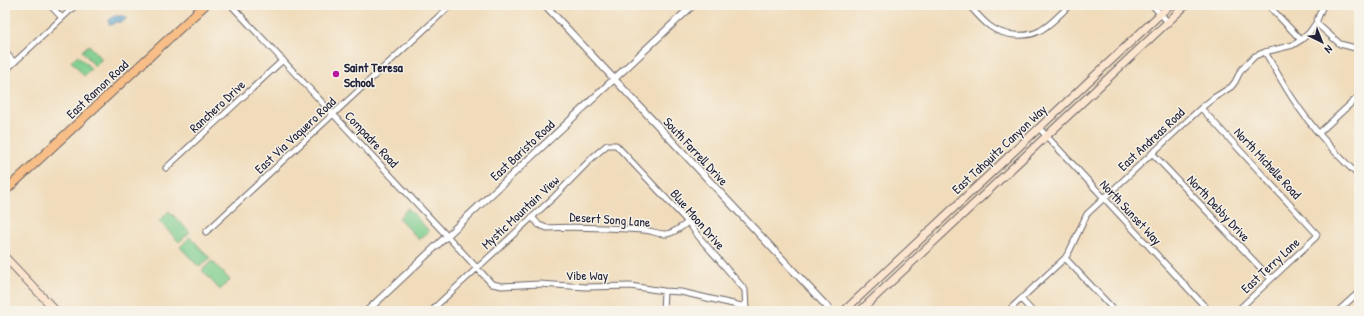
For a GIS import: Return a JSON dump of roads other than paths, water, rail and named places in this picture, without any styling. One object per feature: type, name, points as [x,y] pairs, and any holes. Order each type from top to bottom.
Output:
[{"type":"main road","name":"East Ramon Road","points":[[5,191],[205,5]]},
{"type":"main road","name":"East Tahquitz Canyon Way","points":[[844,311],[1170,5]]},
{"type":"main road","name":"East Tahquitz Canyon Way","points":[[860,311],[1186,5]]},
{"type":"main road","points":[[5,257],[56,311]]},
{"type":"street","points":[[50,5],[62,18]]},
{"type":"street","points":[[5,71],[76,5]]},
{"type":"street","name":"Compadre Road","points":[[231,5],[447,236]]},
{"type":"street","name":"East Via Vaquero Road","points":[[206,232],[451,5]]},
{"type":"street","name":"South Farrell Drive","points":[[545,5],[831,311]]},
{"type":"street","name":"East Baristo Road","points":[[367,311],[693,5]]},
{"type":"street","points":[[969,5],[988,25],[997,31],[1004,34],[1022,36],[1032,34],[1042,29],[1070,5]]},
{"type":"street","points":[[1152,5],[1168,22]]},
{"type":"street","points":[[1268,5],[1300,40]]},
{"type":"street","name":"East Andreas Road","points":[[1008,311],[1065,258],[1087,214],[1201,108],[1231,87],[1241,70],[1255,56],[1293,45],[1309,33],[1316,23],[1323,5]]},
{"type":"street","points":[[1316,23],[1340,44],[1359,49]]},
{"type":"street","points":[[5,52],[14,62]]},
{"type":"street","points":[[1265,52],[1294,100],[1319,133],[1359,176]]},
{"type":"street","name":"Ranchero Drive","points":[[166,168],[283,60]]},
{"type":"street","points":[[1319,133],[1359,96]]},
{"type":"street","name":"North Michelle Road","points":[[1201,108],[1317,234]]},
{"type":"street","name":"North Sunset Way","points":[[1039,128],[1103,199],[1209,311]]},
{"type":"street","name":"Mystic Mountain View","points":[[435,307],[607,145],[616,145],[622,152]]},
{"type":"street","name":"Blue Moon Drive","points":[[622,152],[688,222],[699,237],[745,290],[746,309]]},
{"type":"street","name":"North Debby Drive","points":[[1152,153],[1271,279]]},
{"type":"street","name":"Desert Song Lane","points":[[532,217],[539,225],[547,228],[610,228],[646,230],[666,234],[680,228],[688,222]]},
{"type":"street","name":"East Terry Lane","points":[[1237,311],[1316,237],[1317,234]]},
{"type":"street","name":"Vibe Way","points":[[447,236],[492,284],[502,286],[539,284],[586,287],[630,286],[681,292],[746,309]]},
{"type":"street","points":[[1065,258],[1115,311]]},
{"type":"street","points":[[663,311],[664,291]]},
{"type":"street","points":[[1338,311],[1359,292]]},
{"type":"street","points":[[1021,299],[1032,311]]},
{"type":"water","points":[[114,16],[124,16],[127,18],[122,22],[115,22],[112,25],[109,24],[109,20]]},
{"type":"place","name":"Saint Teresa School","points":[[336,74]]}]
